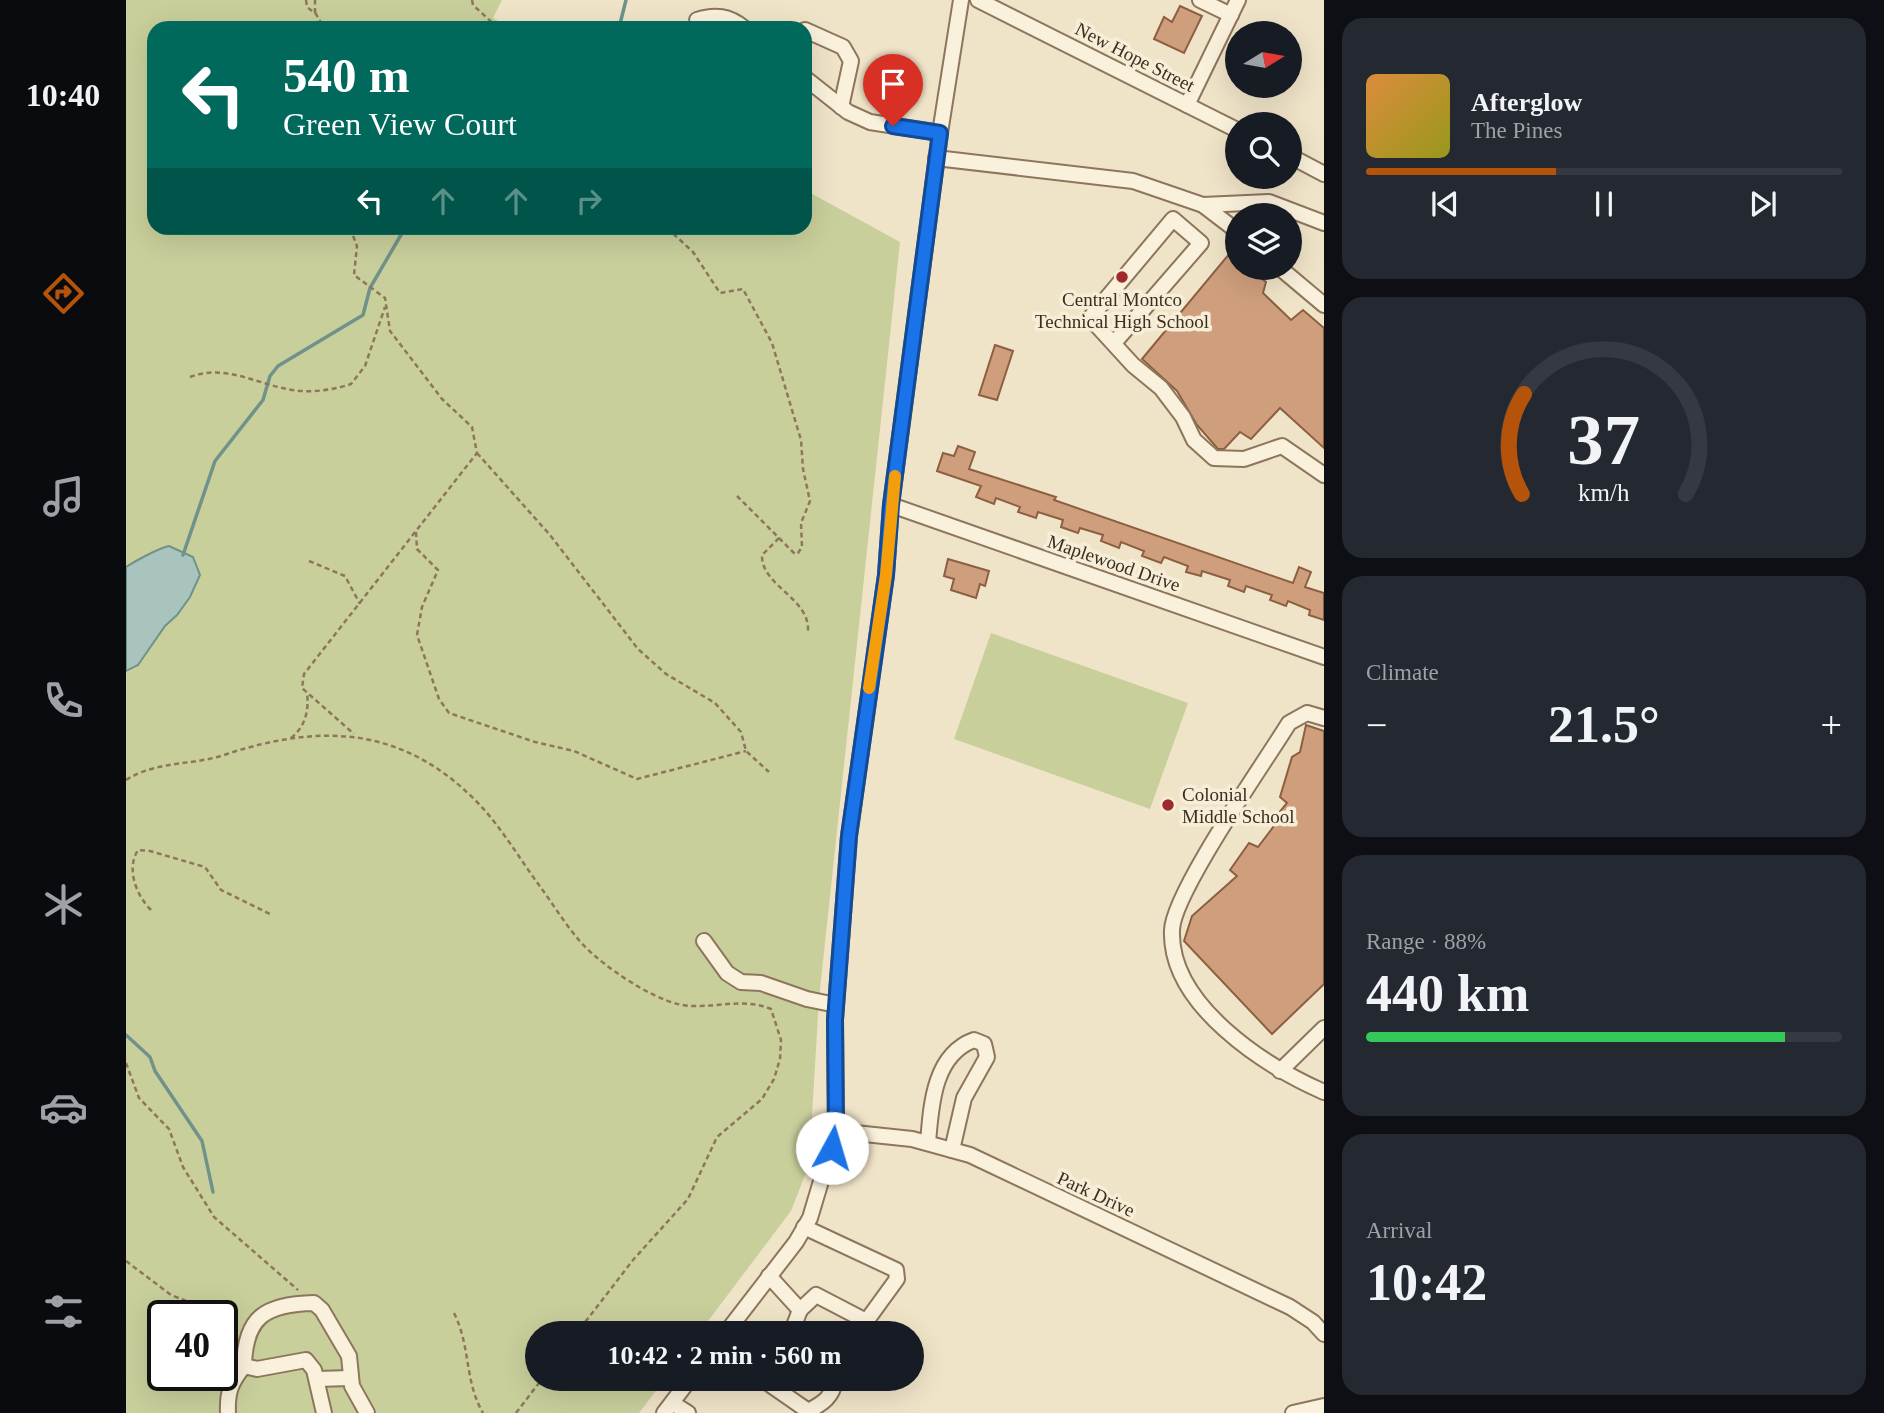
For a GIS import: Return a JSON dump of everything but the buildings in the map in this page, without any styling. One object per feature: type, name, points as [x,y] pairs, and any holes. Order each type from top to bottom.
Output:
[{"type":"street","points":[[735,1321],[804,1227],[819,1193],[836,1131],[836,1005],[849,836],[886,575],[891,505],[936,158],[961,0]]},
{"type":"street","name":"New Hope Street","points":[[978,0],[1225,124]]},
{"type":"street","points":[[1200,0],[1231,15]]},
{"type":"street","points":[[1187,105],[1238,0]]},
{"type":"street","points":[[697,20],[709,16],[724,17],[731,21]]},
{"type":"street","points":[[812,33],[843,47],[851,61],[841,107]]},
{"type":"street","points":[[812,84],[841,107],[870,122],[940,133]]},
{"type":"street","points":[[936,158],[1133,181],[1203,205],[1225,222]]},
{"type":"street","points":[[1302,162],[1324,173]]},
{"type":"street","points":[[1174,195],[1173,219],[1090,318],[1133,365],[1160,388],[1183,417],[1194,440],[1214,458],[1244,458],[1282,446],[1324,475]]},
{"type":"street","points":[[1203,205],[1269,202],[1324,223]]},
{"type":"street","points":[[1114,343],[1200,243],[1173,219]]},
{"type":"street","points":[[1294,280],[1324,305]]},
{"type":"street","name":"Maplewood Drive","points":[[891,505],[1324,657]]},
{"type":"street","points":[[1324,718],[1307,713],[1289,723],[1182,896],[1172,929],[1181,975],[1200,1004],[1242,1045],[1280,1071],[1324,1092]]},
{"type":"street","points":[[704,942],[727,973],[741,982],[761,983],[807,999],[836,1005]]},
{"type":"street","points":[[1280,1071],[1324,1028]]},
{"type":"street","points":[[928,1143],[935,1086],[942,1069],[956,1049],[974,1040],[980,1041],[986,1048],[987,1057],[964,1098],[952,1150]]},
{"type":"street","name":"Park Drive","points":[[836,1131],[928,1143],[970,1155],[1290,1307],[1313,1322],[1324,1334]]},
{"type":"street","points":[[796,1321],[800,1310],[816,1295],[866,1321],[897,1279],[897,1270],[804,1227]]},
{"type":"street","points":[[769,1276],[800,1310]]},
{"type":"street","points":[[228,1413],[227,1397],[231,1381],[244,1366],[245,1338],[258,1318],[284,1307],[314,1303],[322,1310],[349,1356],[350,1378],[367,1413]]},
{"type":"street","points":[[244,1366],[257,1369],[306,1360],[317,1379],[324,1413]]},
{"type":"street","points":[[317,1379],[350,1378]]},
{"type":"street","points":[[681,1391],[668,1408],[688,1413]]},
{"type":"street","points":[[778,1391],[806,1412],[825,1402],[833,1391]]},
{"type":"street","points":[[1296,1412],[1324,1406]]},
{"type":"path","points":[[306,0],[307,7],[319,21]]},
{"type":"path","points":[[315,0],[315,13]]},
{"type":"path","points":[[472,0],[473,5],[490,21]]},
{"type":"path","points":[[353,235],[357,246],[354,275],[385,299],[390,331],[442,399],[472,427],[477,453],[550,535],[638,649],[666,674],[715,703],[741,732],[746,751],[769,772]]},
{"type":"path","points":[[675,235],[693,252],[717,289],[726,292],[743,289],[772,343],[801,440],[803,469],[810,501],[801,523],[802,547],[798,553],[795,554],[737,496]]},
{"type":"path","points":[[190,377],[203,372],[222,372],[303,391],[351,384],[365,366],[386,304]]},
{"type":"path","points":[[354,734],[302,688],[304,674],[477,453]]},
{"type":"path","points":[[416,528],[417,549],[438,570],[422,607],[417,635],[439,699],[449,713],[535,742],[574,751],[637,779],[746,751]]},
{"type":"path","points":[[779,538],[765,548],[762,555],[764,568],[805,616],[808,631]]},
{"type":"path","points":[[309,561],[345,576],[360,604]]},
{"type":"path","points":[[291,738],[300,731],[308,713],[307,692]]},
{"type":"path","points":[[126,779],[141,770],[163,764],[212,760],[255,744],[291,738],[354,734],[411,752],[449,776],[478,802],[593,956],[645,991],[678,1004],[693,1006],[721,1002],[771,1009],[777,1024],[780,1059],[774,1079],[762,1099],[717,1137],[688,1199],[633,1260],[586,1321]]},
{"type":"path","points":[[151,910],[131,883],[133,855],[138,850],[150,850],[205,867],[220,890],[270,914]]},
{"type":"path","points":[[126,1062],[133,1087],[146,1107],[170,1129],[183,1167],[214,1217],[314,1303]]},
{"type":"path","points":[[126,1261],[171,1294],[186,1300]]},
{"type":"path","points":[[454,1312],[465,1334],[471,1387],[482,1413]]},
{"type":"path","points":[[516,1413],[533,1391]]},
{"type":"green space","points":[[126,0],[502,0],[493,18],[498,21],[147,21],[147,235],[812,235],[812,194],[900,242],[819,999],[809,1165],[791,1211],[708,1321],[525,1321],[525,1391],[656,1391],[639,1413],[126,1413]]},
{"type":"green space","points":[[991,633],[1188,703],[1150,809],[954,739]]},
{"type":"water","points":[[169,546],[193,557],[200,575],[190,597],[177,615],[165,626],[138,665],[126,671],[126,567]]},
{"type":"waterway","points":[[621,21],[626,0]]},
{"type":"waterway","points":[[183,555],[215,461],[263,400],[270,376],[278,366],[363,315],[370,288],[401,235]]},
{"type":"waterway","points":[[126,1035],[150,1057],[155,1071],[202,1141],[213,1192]]},
{"type":"slow traffic","points":[[869,688],[886,575],[895,476]]},
{"type":"place","name":"Central Montco Technical High School","points":[[1122,277]]},
{"type":"place","name":"Colonial Middle School","points":[[1168,805]]},
{"type":"route","points":[[832,1148],[836,1131],[835,1020],[849,836],[886,575],[891,505],[940,133],[893,126]]}]
